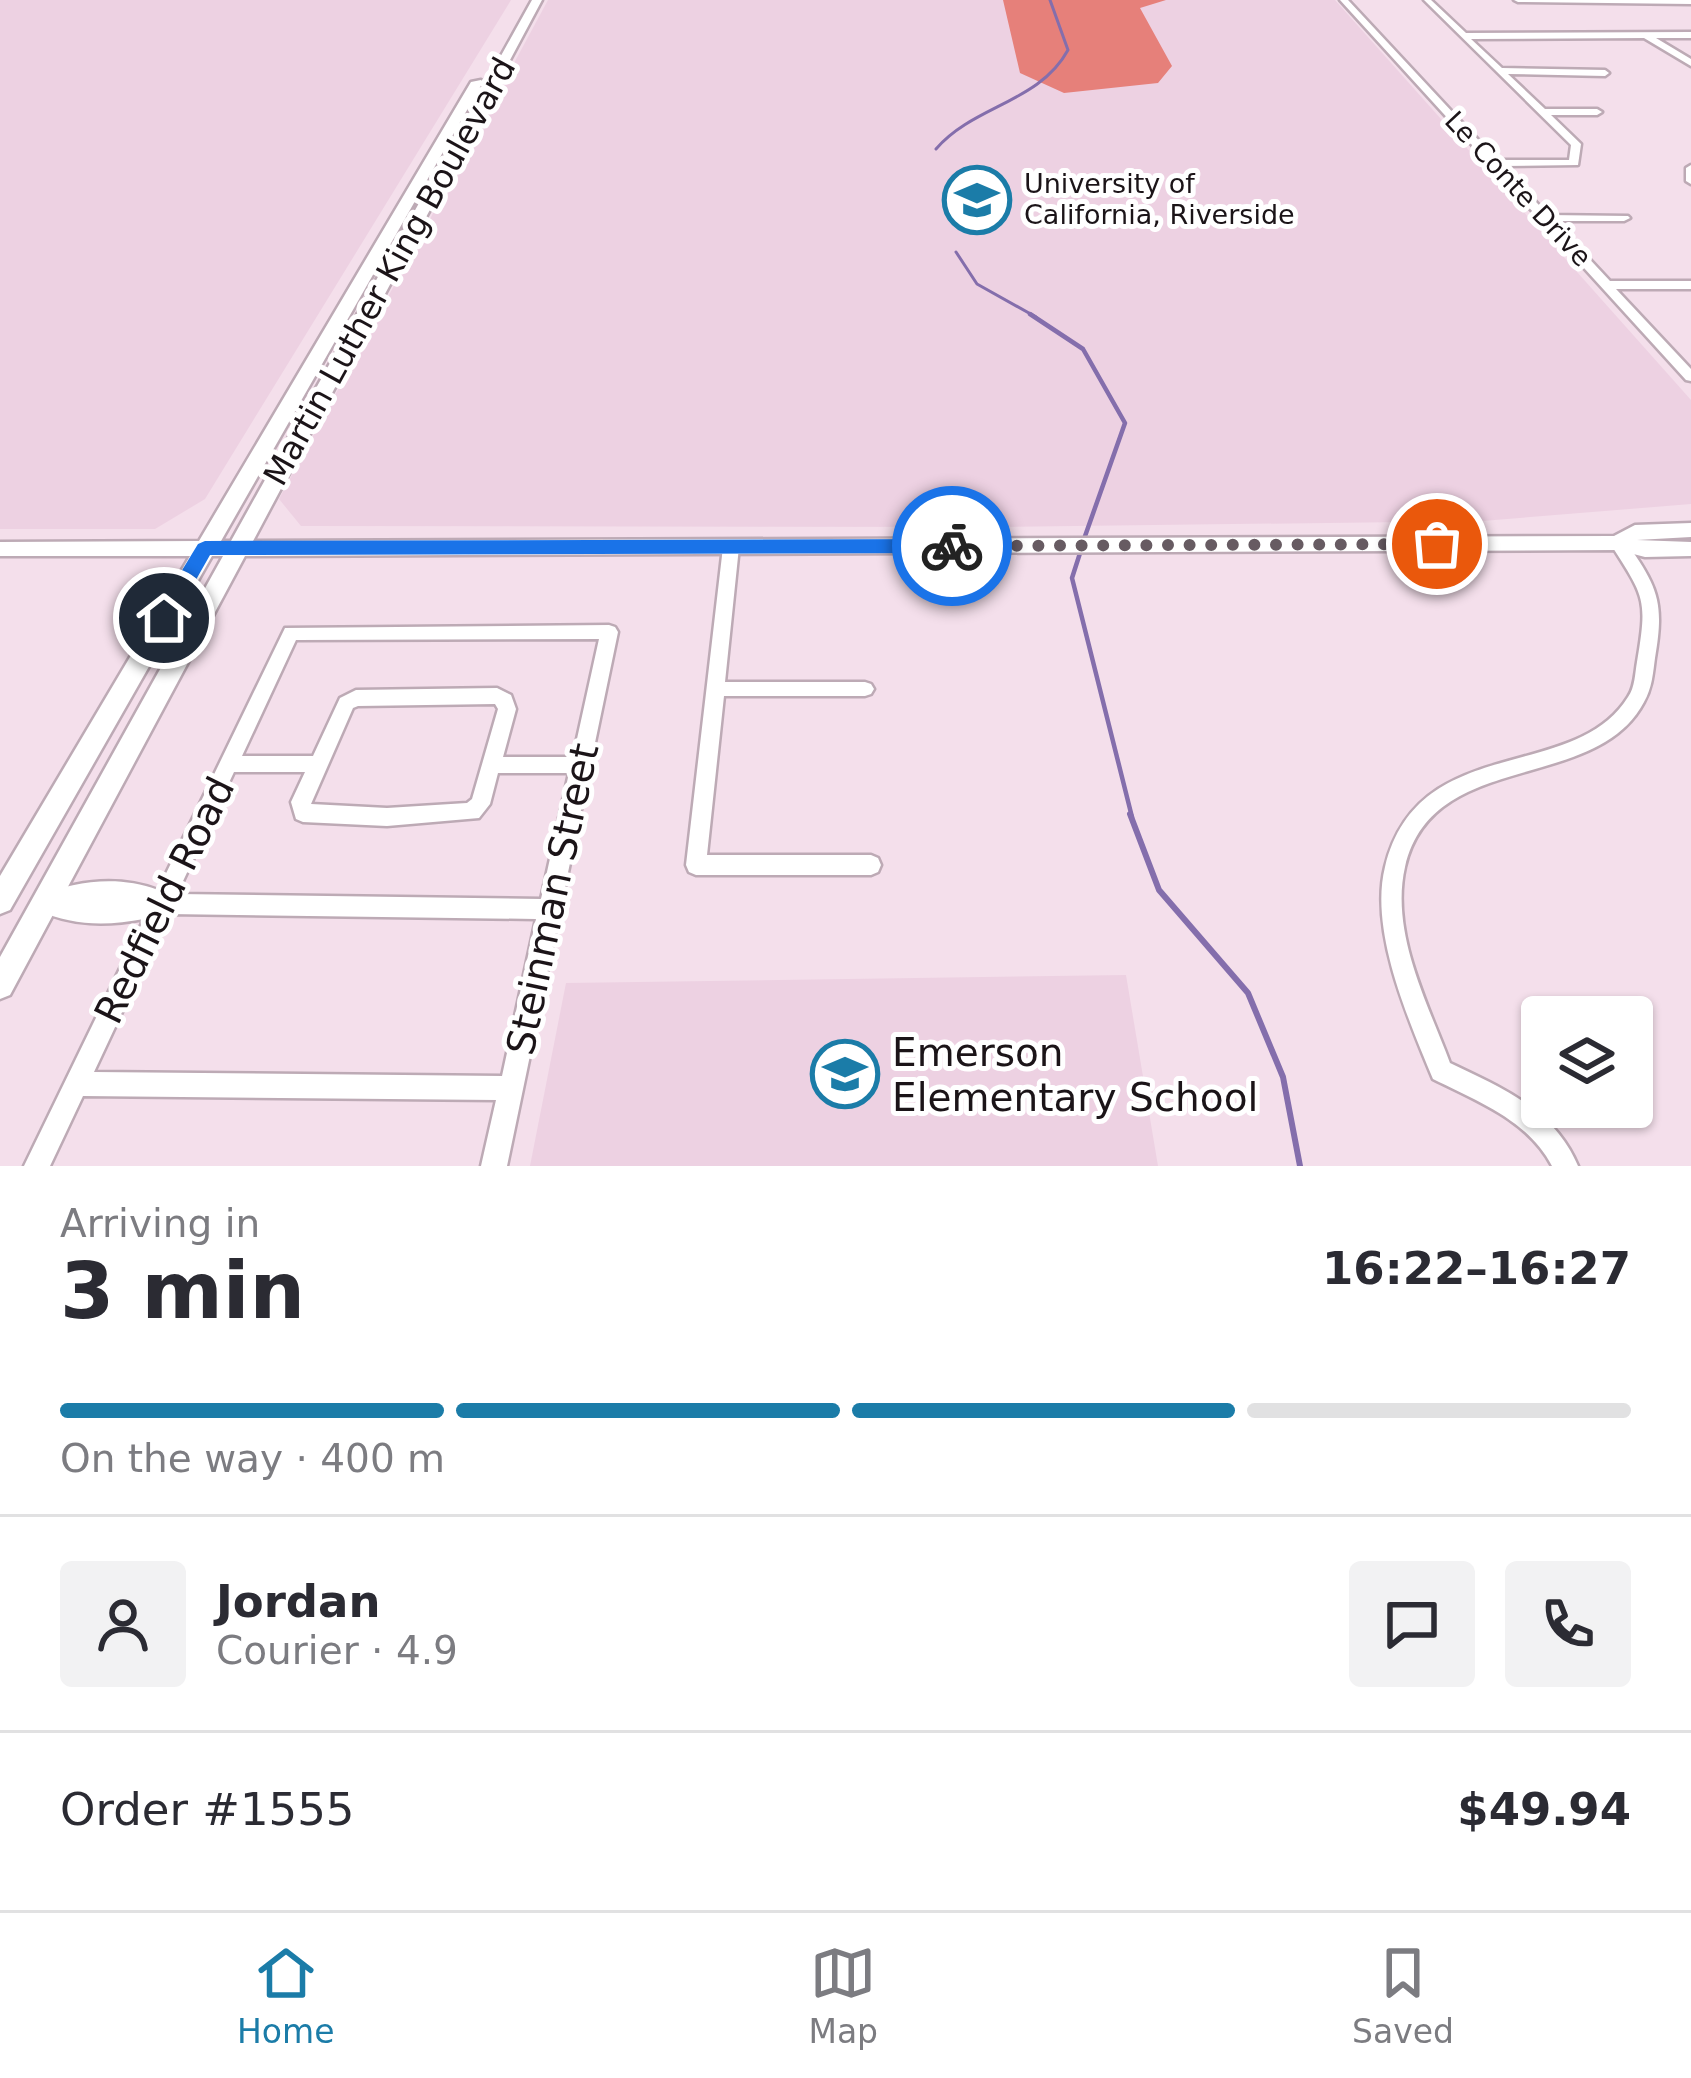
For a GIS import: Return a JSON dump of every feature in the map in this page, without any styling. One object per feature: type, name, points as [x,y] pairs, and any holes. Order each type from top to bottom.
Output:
[{"type":"main road","name":"Martin Luther King Boulevard","points":[[0,901],[523,0]]},
{"type":"main road","name":"Martin Luther King Boulevard","points":[[0,985],[537,0]]},
{"type":"main road","points":[[1618,543],[1635,532],[1691,530]]},
{"type":"main road","points":[[2,552],[1618,543],[1645,550],[1691,549]]},
{"type":"street","name":"Le Conte Drive","points":[[1344,0],[1691,377]]},
{"type":"street","points":[[1518,0],[1691,2]]},
{"type":"street","points":[[1427,1],[1576,144],[1574,163],[1495,163]]},
{"type":"street","points":[[1646,35],[1691,63]]},
{"type":"street","points":[[1464,36],[1691,35]]},
{"type":"street","points":[[1500,71],[1605,73]]},
{"type":"street","points":[[1546,112],[1597,112]]},
{"type":"street","points":[[1691,168],[1691,181]]},
{"type":"street","points":[[1545,218],[1624,218]]},
{"type":"street","points":[[1606,285],[1691,285]]},
{"type":"street","points":[[1675,360],[1691,360]]},
{"type":"street","points":[[1565,1166],[1541,1127],[1526,1114],[1441,1071],[1395,934],[1392,899],[1403,844],[1433,805],[1474,779],[1606,733],[1632,708],[1641,692],[1655,604],[1618,543]]},
{"type":"street","points":[[731,547],[696,865],[871,866]]},
{"type":"street","name":"Redfield Road","points":[[37,1166],[291,633],[609,632]]},
{"type":"street","name":"Steinman Street","points":[[494,1166],[609,632]]},
{"type":"street","points":[[716,688],[865,689]]},
{"type":"street","points":[[497,696],[505,700],[507,709],[480,804],[472,812],[387,818],[303,813],[301,802],[316,764],[346,703],[356,698],[497,696]]},
{"type":"street","points":[[229,764],[316,764]]},
{"type":"street","points":[[491,765],[580,764]]},
{"type":"street","points":[[45,903],[58,911],[141,911],[162,904],[549,909]]},
{"type":"street","points":[[76,1084],[511,1088]]},
{"type":"shaded area","points":[[0,0],[511,0],[205,499],[155,529],[0,529]]},
{"type":"shaded area","name":"University of California, Riverside","points":[[548,0],[1335,0],[1691,400],[1691,504],[1482,521],[998,527],[301,526],[279,499]]},
{"type":"shaded area","points":[[1003,0],[1166,0],[1140,8],[1172,66],[1158,83],[1064,93],[1020,73]]},
{"type":"shaded area","name":"Emerson Elementary School","points":[[1126,975],[1158,1166],[530,1166],[566,983]]},
{"type":"waterway","points":[[936,149],[951,134],[1024,93],[1056,68],[1068,50],[1050,0]]},
{"type":"waterway","points":[[956,252],[977,284],[1036,317]]},
{"type":"waterway","points":[[1030,314],[1083,349],[1125,423],[1084,539]]},
{"type":"waterway","points":[[1081,550],[1072,578],[1132,817]]},
{"type":"waterway","points":[[1130,814],[1159,890],[1248,993],[1283,1077],[1300,1166]]},
{"type":"way so far","points":[[952,546],[1437,544]]},
{"type":"place","name":"University of California, Riverside","points":[[977,200]]},
{"type":"place","name":"Emerson Elementary School","points":[[845,1074]]},
{"type":"route","points":[[164,618],[205,548],[952,546]]}]
